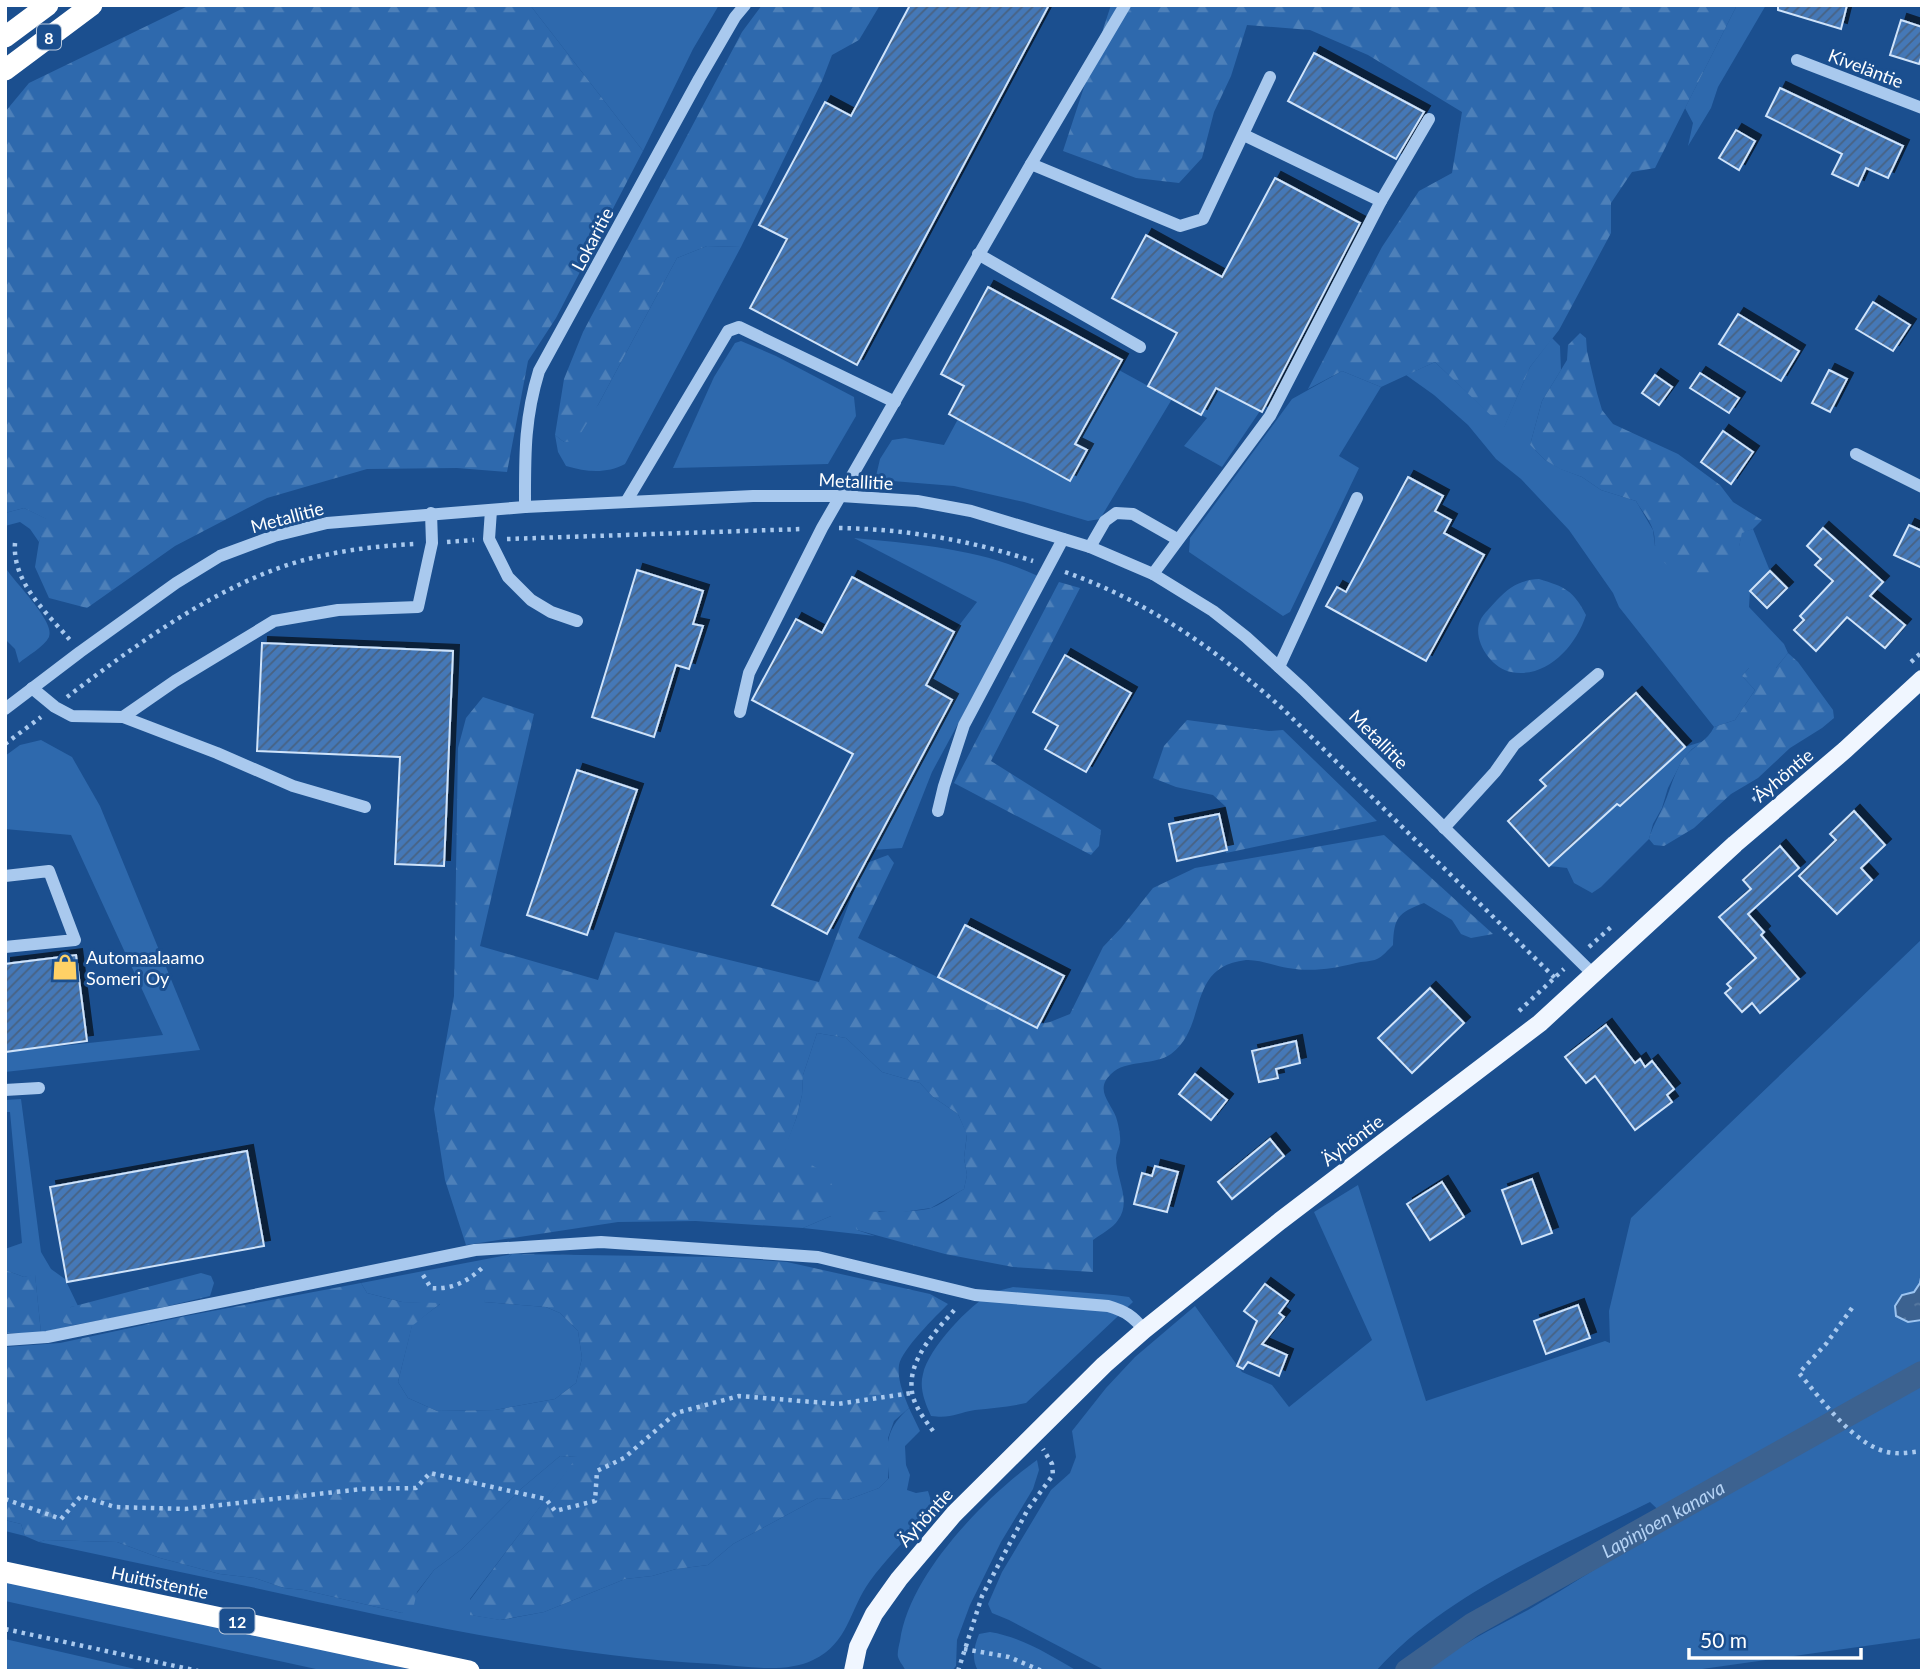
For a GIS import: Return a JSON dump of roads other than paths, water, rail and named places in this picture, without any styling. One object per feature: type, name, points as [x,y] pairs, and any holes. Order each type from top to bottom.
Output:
[{"type":"highway","name":"8","points":[[5,37],[48,5]]},
{"type":"highway","name":"8","points":[[5,70],[92,5]]},
{"type":"highway","name":"Huittistentie","points":[[5,1572],[469,1671]]},
{"type":"main road","name":"Äyhöntie","points":[[853,1671],[858,1647],[874,1614],[899,1579],[954,1514],[1072,1395],[1144,1330],[1280,1221],[1540,1023],[1735,844],[1845,750],[1922,679]]},
{"type":"street","name":"Lokaritie","points":[[525,507],[525,446],[529,404],[539,371],[699,79],[735,17],[745,5]]},
{"type":"street","points":[[740,712],[749,674],[822,528],[978,254],[1125,5]]},
{"type":"street","name":"Kiveläntie","points":[[1797,60],[1922,108]]},
{"type":"street","points":[[1031,164],[1180,226],[1203,219],[1270,77]]},
{"type":"street","points":[[1153,574],[1270,416],[1381,201],[1429,119]]},
{"type":"street","points":[[1244,135],[1381,201]]},
{"type":"street","points":[[978,254],[1140,347]]},
{"type":"street","points":[[626,502],[728,331],[739,327],[895,402]]},
{"type":"street","points":[[1856,454],[1922,487]]},
{"type":"street","name":"Metallitie","points":[[5,709],[176,583],[220,556],[274,536],[327,523],[525,507],[753,496],[841,496],[917,501],[971,511],[1090,547],[1153,574],[1213,611],[1279,667],[1593,974]]},
{"type":"street","points":[[1279,667],[1357,498]]},
{"type":"street","points":[[491,510],[489,540],[508,577],[531,600],[551,612],[577,621]]},
{"type":"street","points":[[123,717],[175,681],[274,621],[338,610],[418,607],[432,543],[431,513]]},
{"type":"street","points":[[1090,547],[1105,522],[1116,513],[1133,514],[1177,539]]},
{"type":"street","points":[[938,811],[964,725],[1063,539]]},
{"type":"street","points":[[1444,828],[1495,772],[1514,745],[1598,674]]},
{"type":"street","points":[[33,688],[55,707],[72,716],[123,717],[217,752],[293,786],[365,807]]},
{"type":"street","points":[[5,876],[49,871],[75,940],[5,947]]},
{"type":"street","points":[[5,1090],[39,1088]]},
{"type":"street","points":[[5,1340],[47,1337],[501,1248],[601,1242],[818,1257],[975,1294],[1108,1306],[1125,1310],[1144,1330]]},
{"type":"water","points":[[1922,1272],[1922,1320],[1908,1322],[1896,1316],[1895,1306],[1902,1295],[1914,1292],[1920,1283]]},
{"type":"waterway","name":"Lapinjoen kanava","points":[[1407,1671],[1472,1625],[1922,1373]]},
{"type":"place","name":"Automaalaamo Someri Oy","points":[[65,967]]}]
